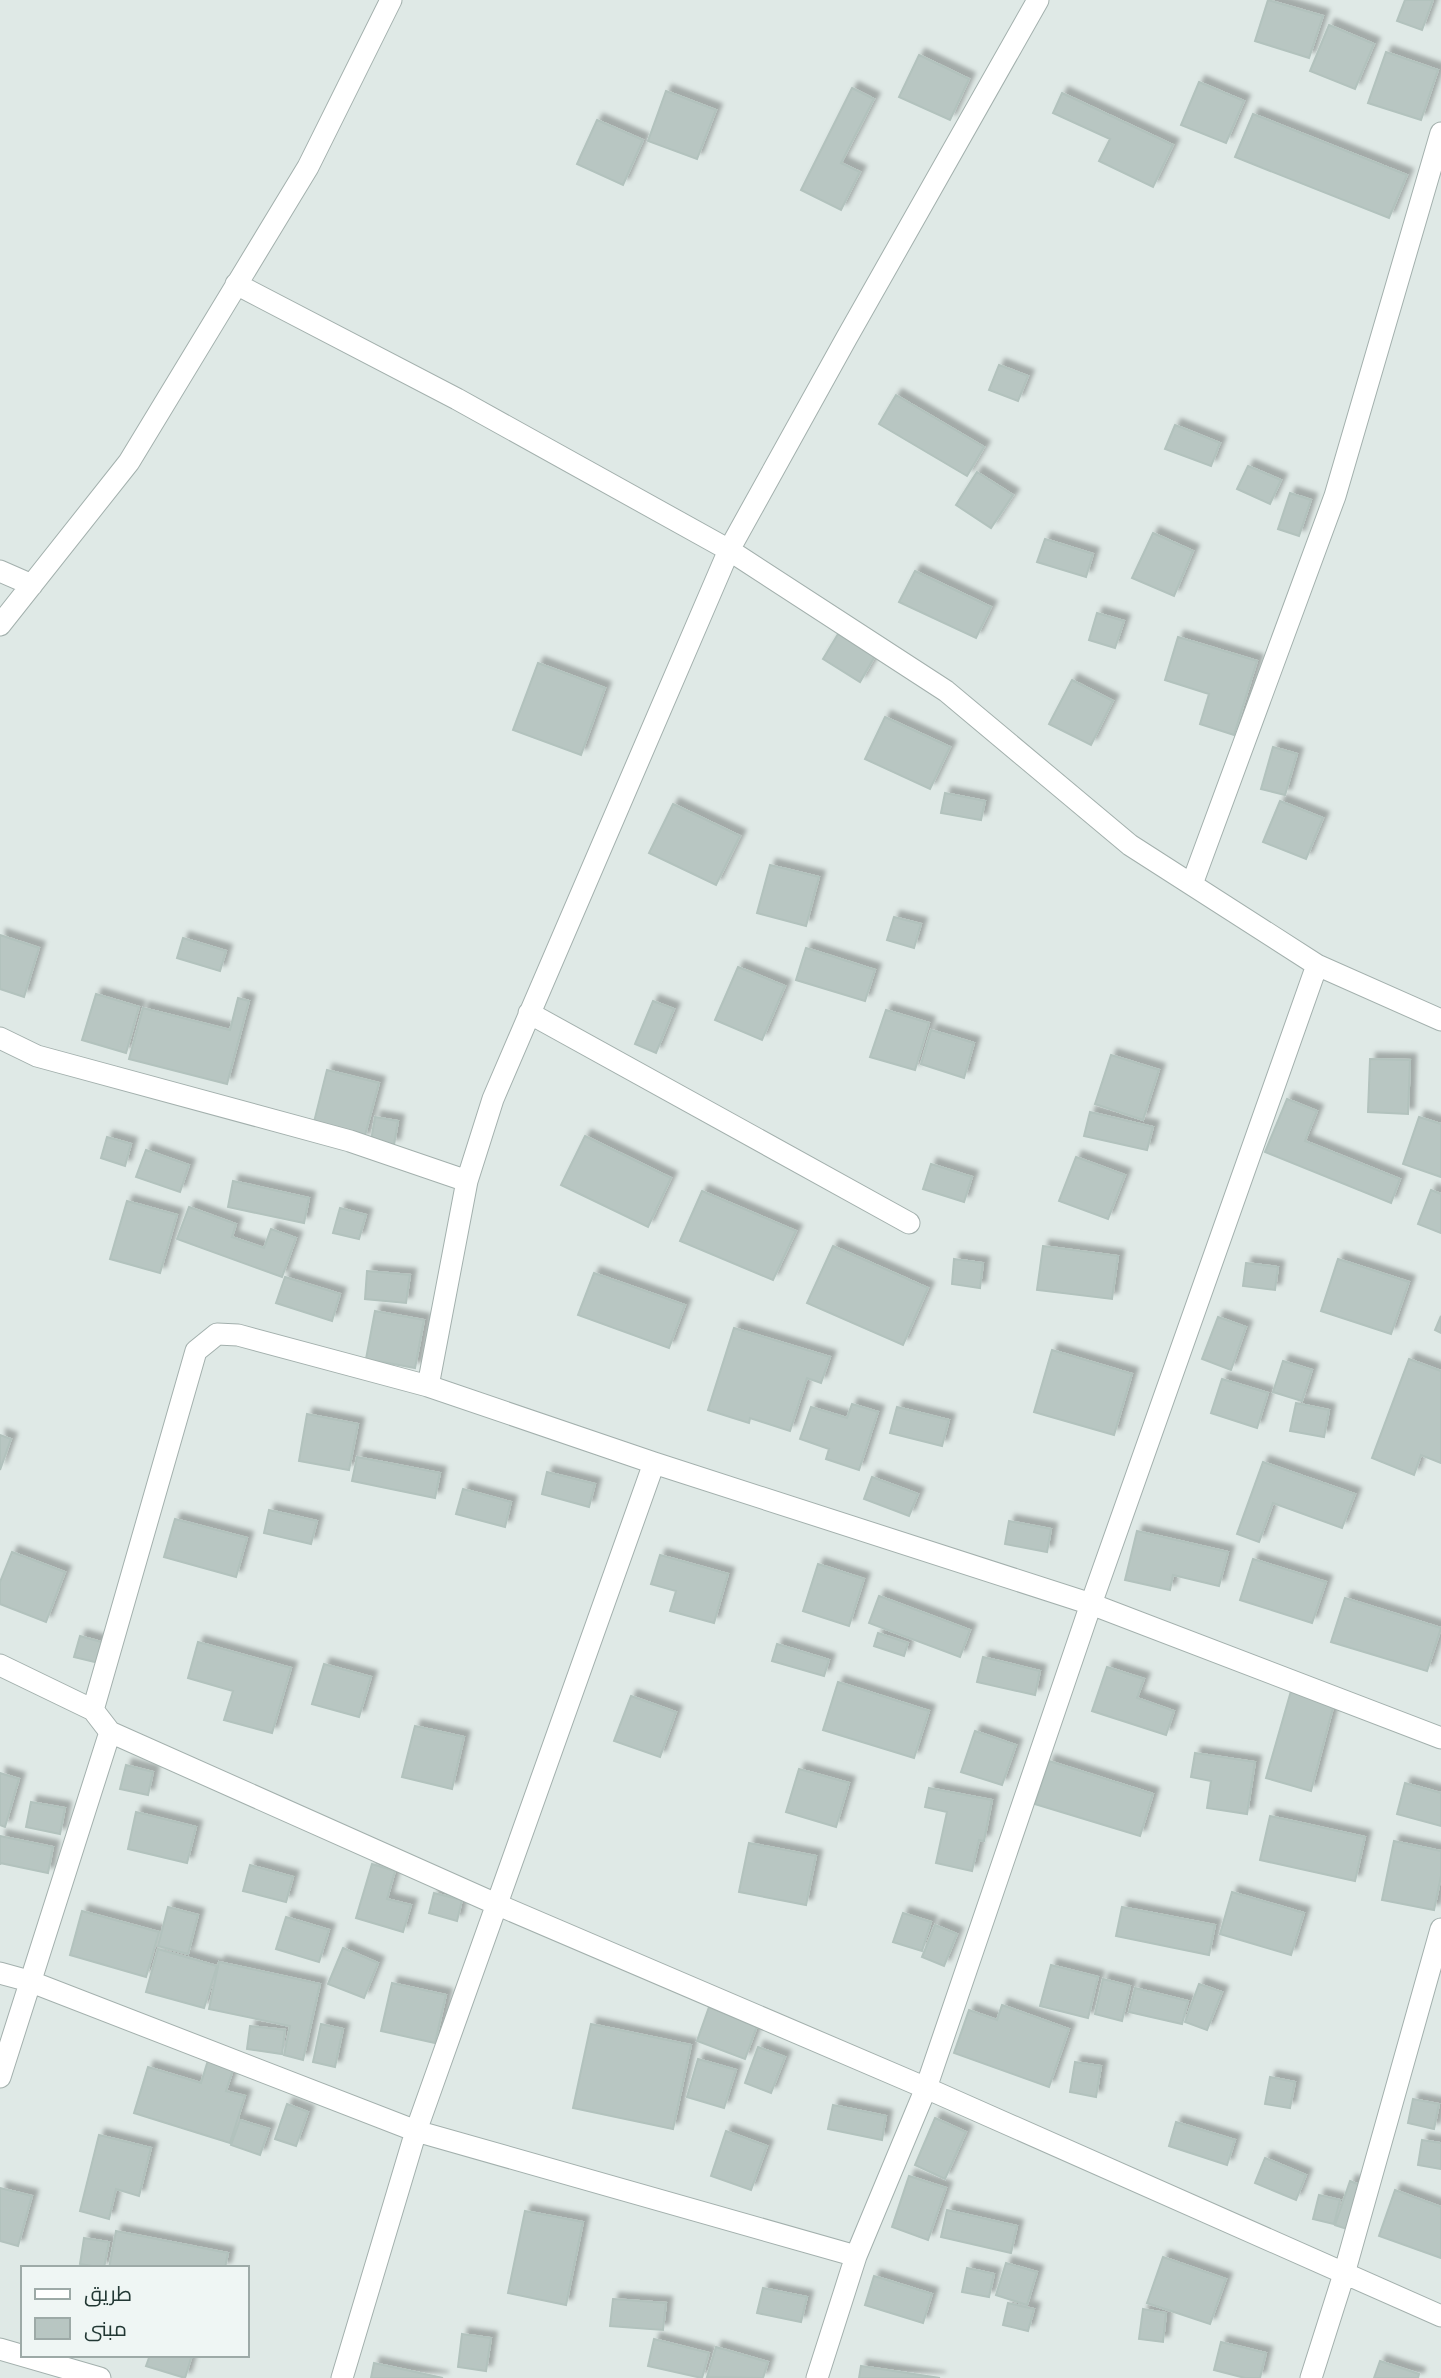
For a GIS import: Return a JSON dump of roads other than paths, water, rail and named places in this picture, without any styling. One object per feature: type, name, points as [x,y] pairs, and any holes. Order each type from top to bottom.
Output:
[{"type":"street","points":[[0,625],[129,462],[308,167],[391,0]]},
{"type":"street","points":[[428,1386],[467,1181],[493,1099],[729,550],[1038,0]]},
{"type":"street","points":[[1192,884],[1335,496],[1441,133]]},
{"type":"street","points":[[236,285],[457,399],[729,550],[946,691],[1130,845],[1317,965],[1441,1020]]},
{"type":"street","points":[[0,571],[32,584]]},
{"type":"street","points":[[817,2378],[856,2256],[926,2088],[1091,1604],[1317,965]]},
{"type":"street","points":[[528,1013],[909,1223]]},
{"type":"street","points":[[0,1038],[37,1056],[350,1141],[467,1181]]},
{"type":"street","points":[[93,1710],[195,1351],[217,1334],[238,1335],[428,1386],[654,1463],[1091,1604],[1441,1738]]},
{"type":"street","points":[[342,2378],[416,2131],[654,1463]]},
{"type":"street","points":[[0,1665],[93,1710],[110,1731],[496,1904],[926,2088],[1441,2316]]},
{"type":"street","points":[[0,2077],[110,1731]]},
{"type":"street","points":[[1311,2378],[1344,2274],[1441,1929]]},
{"type":"street","points":[[0,1973],[29,1981],[416,2131],[856,2256]]},
{"type":"street","points":[[0,2349],[21,2355]]},
{"type":"street","points":[[28,2357],[100,2378]]}]
